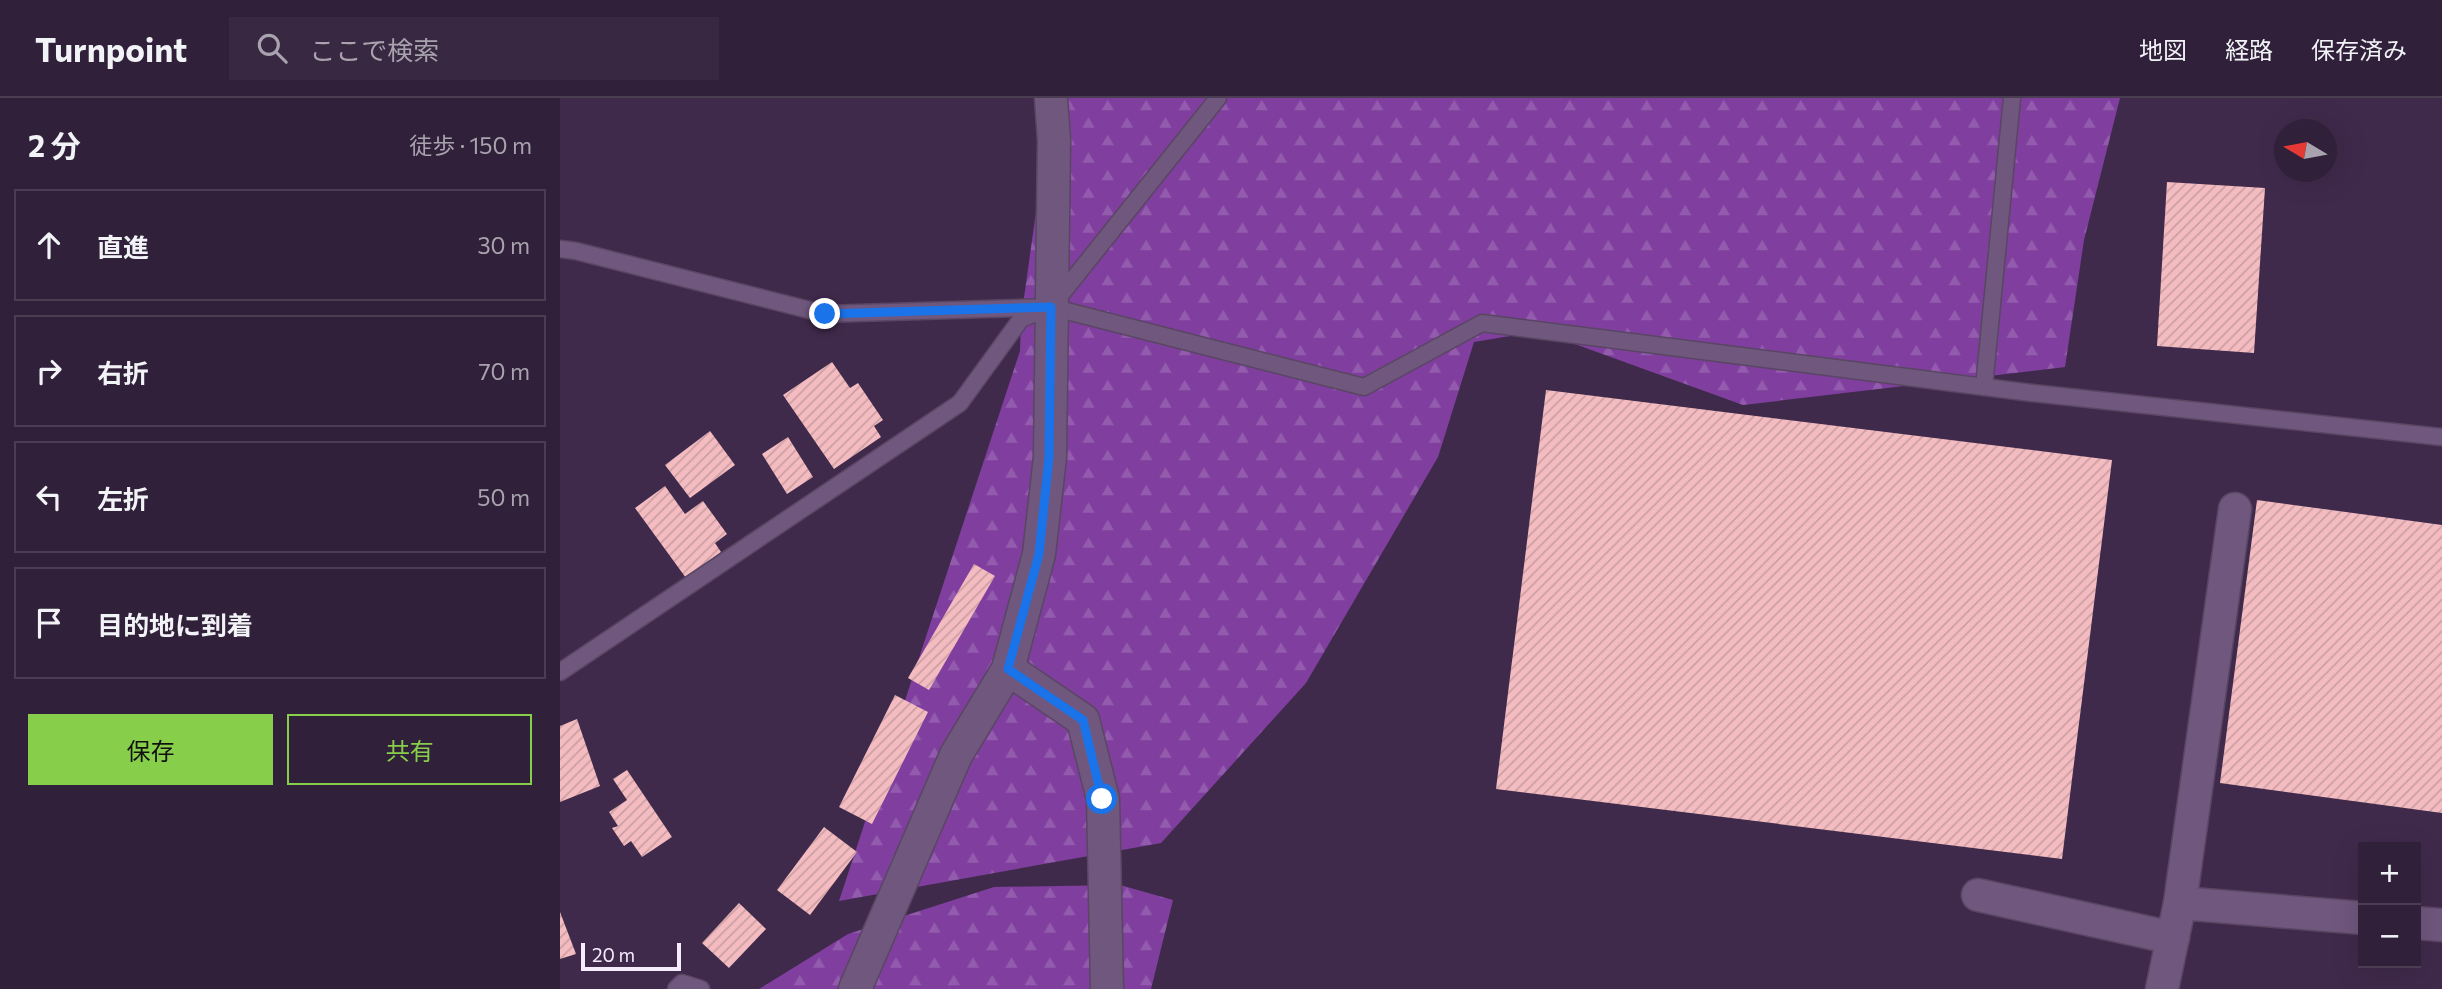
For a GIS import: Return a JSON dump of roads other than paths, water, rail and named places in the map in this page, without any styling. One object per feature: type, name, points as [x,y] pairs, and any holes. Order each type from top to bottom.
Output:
[{"type":"street","points":[[855,989],[956,755],[1008,669],[1039,554],[1049,457],[1054,140],[1051,98]]},
{"type":"street","points":[[2162,989],[2180,903],[2235,509]]},
{"type":"street","points":[[1008,669],[1083,720],[1102,799],[1107,989]]},
{"type":"street","points":[[1978,895],[2173,938]]},
{"type":"street","points":[[2180,903],[2358,918]]},
{"type":"street","points":[[2421,923],[2442,925]]},
{"type":"lane","points":[[560,672],[960,403],[1021,319],[1051,307],[1217,98]]},
{"type":"lane","points":[[1984,387],[2012,98]]},
{"type":"lane","points":[[560,249],[825,314],[1051,307],[1364,387],[1482,323],[1984,387],[2442,437]]},
{"type":"lane","points":[[676,989],[682,983],[701,989]]}]
